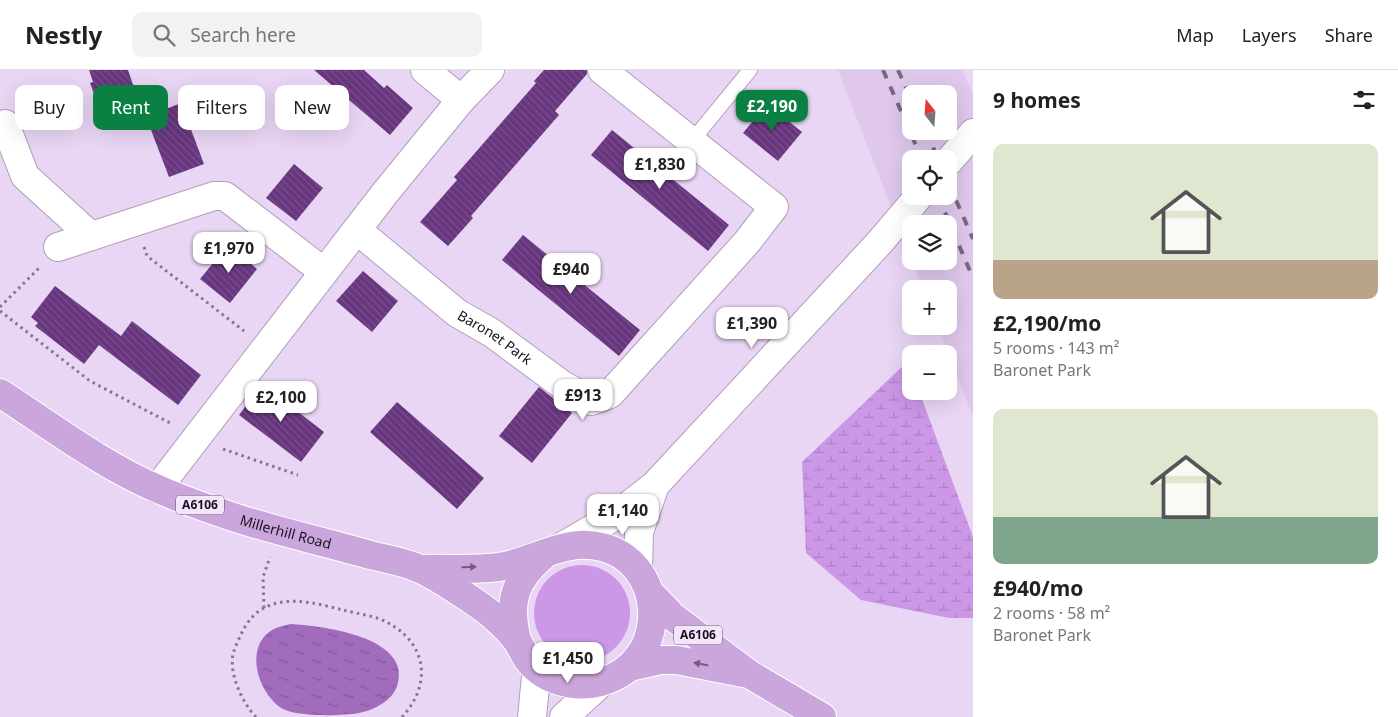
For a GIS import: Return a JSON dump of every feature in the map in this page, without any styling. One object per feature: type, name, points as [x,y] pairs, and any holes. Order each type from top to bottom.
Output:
[{"type":"main road","name":"Millerhill Road","points":[[0,393],[91,453],[157,489],[228,515],[421,569],[490,613],[517,640]]},
{"type":"main road","name":"Millerhill Road","points":[[421,569],[504,566],[554,550],[584,544],[604,547],[622,556],[644,582],[653,606],[651,632],[640,655],[629,667],[616,676],[602,682],[583,685],[564,682],[546,675],[528,660],[517,640],[512,621],[513,601],[519,583],[530,566],[554,550]]},
{"type":"main road","name":"A6106","points":[[644,582],[673,617],[749,674],[822,717]]},
{"type":"main road","name":"A6106","points":[[629,667],[660,660],[677,660],[749,674]]},
{"type":"street","points":[[424,70],[461,100]]},
{"type":"street","points":[[157,489],[385,193],[461,100],[490,70]]},
{"type":"street","points":[[602,70],[691,142]]},
{"type":"street","points":[[5,124],[25,176],[91,236]]},
{"type":"street","points":[[957,152],[973,133]]},
{"type":"street","name":"Baronet Park","points":[[357,230],[457,312],[492,334],[561,384],[591,401],[610,394],[747,242],[774,207],[691,142]]},
{"type":"street","points":[[58,247],[214,196],[225,196],[324,272]]},
{"type":"street","points":[[554,550],[615,516],[654,485],[880,242],[911,205]]},
{"type":"street","points":[[644,582],[639,532],[654,485]]},
{"type":"street","points":[[532,717],[536,667]]},
{"type":"street","points":[[564,717],[602,682]]},
{"type":"lane","points":[[691,142],[750,70]]},
{"type":"path","points":[[136,222],[147,256],[266,348]]},
{"type":"path","points":[[0,307],[58,247]]},
{"type":"path","points":[[0,311],[90,381],[213,446],[298,475]]},
{"type":"path","points":[[264,608],[264,577],[280,530]]},
{"type":"path","points":[[256,717],[236,684],[232,656],[243,628],[264,608],[289,602],[316,603],[380,620],[409,638],[420,660],[422,680],[414,704],[402,717]]},
{"type":"shaded area","points":[[838,70],[962,70],[973,94],[973,417],[957,375],[957,345],[945,345],[941,335],[957,335],[957,280],[919,280],[916,270],[957,270],[957,215],[902,215],[902,236]]},
{"type":"green space","points":[[902,367],[902,400],[922,400],[973,537],[973,618],[949,618],[861,600],[806,553],[802,462]]},
{"type":"green space","points":[[573,565],[591,565],[609,573],[622,586],[630,604],[627,632],[609,653],[591,661],[573,661],[555,653],[542,640],[534,622],[534,604],[542,586],[555,573]]},
{"type":"water","points":[[291,624],[343,632],[362,637],[379,645],[392,656],[398,669],[395,691],[382,704],[371,710],[359,713],[310,715],[283,709],[274,702],[260,681],[256,656],[259,645],[265,635],[276,628]]},
{"type":"building","points":[[89,70],[128,70],[133,85],[93,85],[93,91],[90,83],[93,82]]},
{"type":"building","points":[[314,70],[364,70],[384,88],[387,85],[413,108],[390,135],[349,100],[349,85],[332,85]]},
{"type":"building","points":[[544,70],[587,70],[587,74],[555,111],[559,115],[471,216],[473,218],[448,246],[420,222],[457,180],[454,177],[536,83],[534,81]]},
{"type":"building","points":[[178,104],[178,130],[191,130],[204,164],[169,177],[151,130],[168,130],[168,108]]},
{"type":"building","points":[[767,104],[802,132],[778,161],[743,133]]},
{"type":"building","points":[[612,130],[729,225],[708,251],[591,155]]},
{"type":"building","points":[[294,164],[323,188],[296,221],[266,198]]},
{"type":"building","points":[[523,235],[640,330],[619,356],[502,260]]},
{"type":"building","points":[[228,245],[257,269],[230,303],[200,279]]},
{"type":"building","points":[[363,271],[398,301],[372,332],[336,301]]},
{"type":"building","points":[[55,286],[121,336],[132,321],[201,375],[178,405],[99,345],[84,364],[35,326],[38,323],[31,317]]},
{"type":"building","points":[[262,384],[324,432],[301,462],[239,415]]},
{"type":"building","points":[[539,387],[572,413],[532,463],[499,436]]},
{"type":"building","points":[[397,402],[484,478],[457,509],[370,432]]},
{"type":"railway","points":[[883,70],[918,150]]},
{"type":"railway","points":[[898,70],[905,85]]},
{"type":"railway","points":[[930,140],[934,150]]},
{"type":"railway","points":[[957,202],[973,239]]},
{"type":"railway","points":[[942,205],[973,278]]}]
